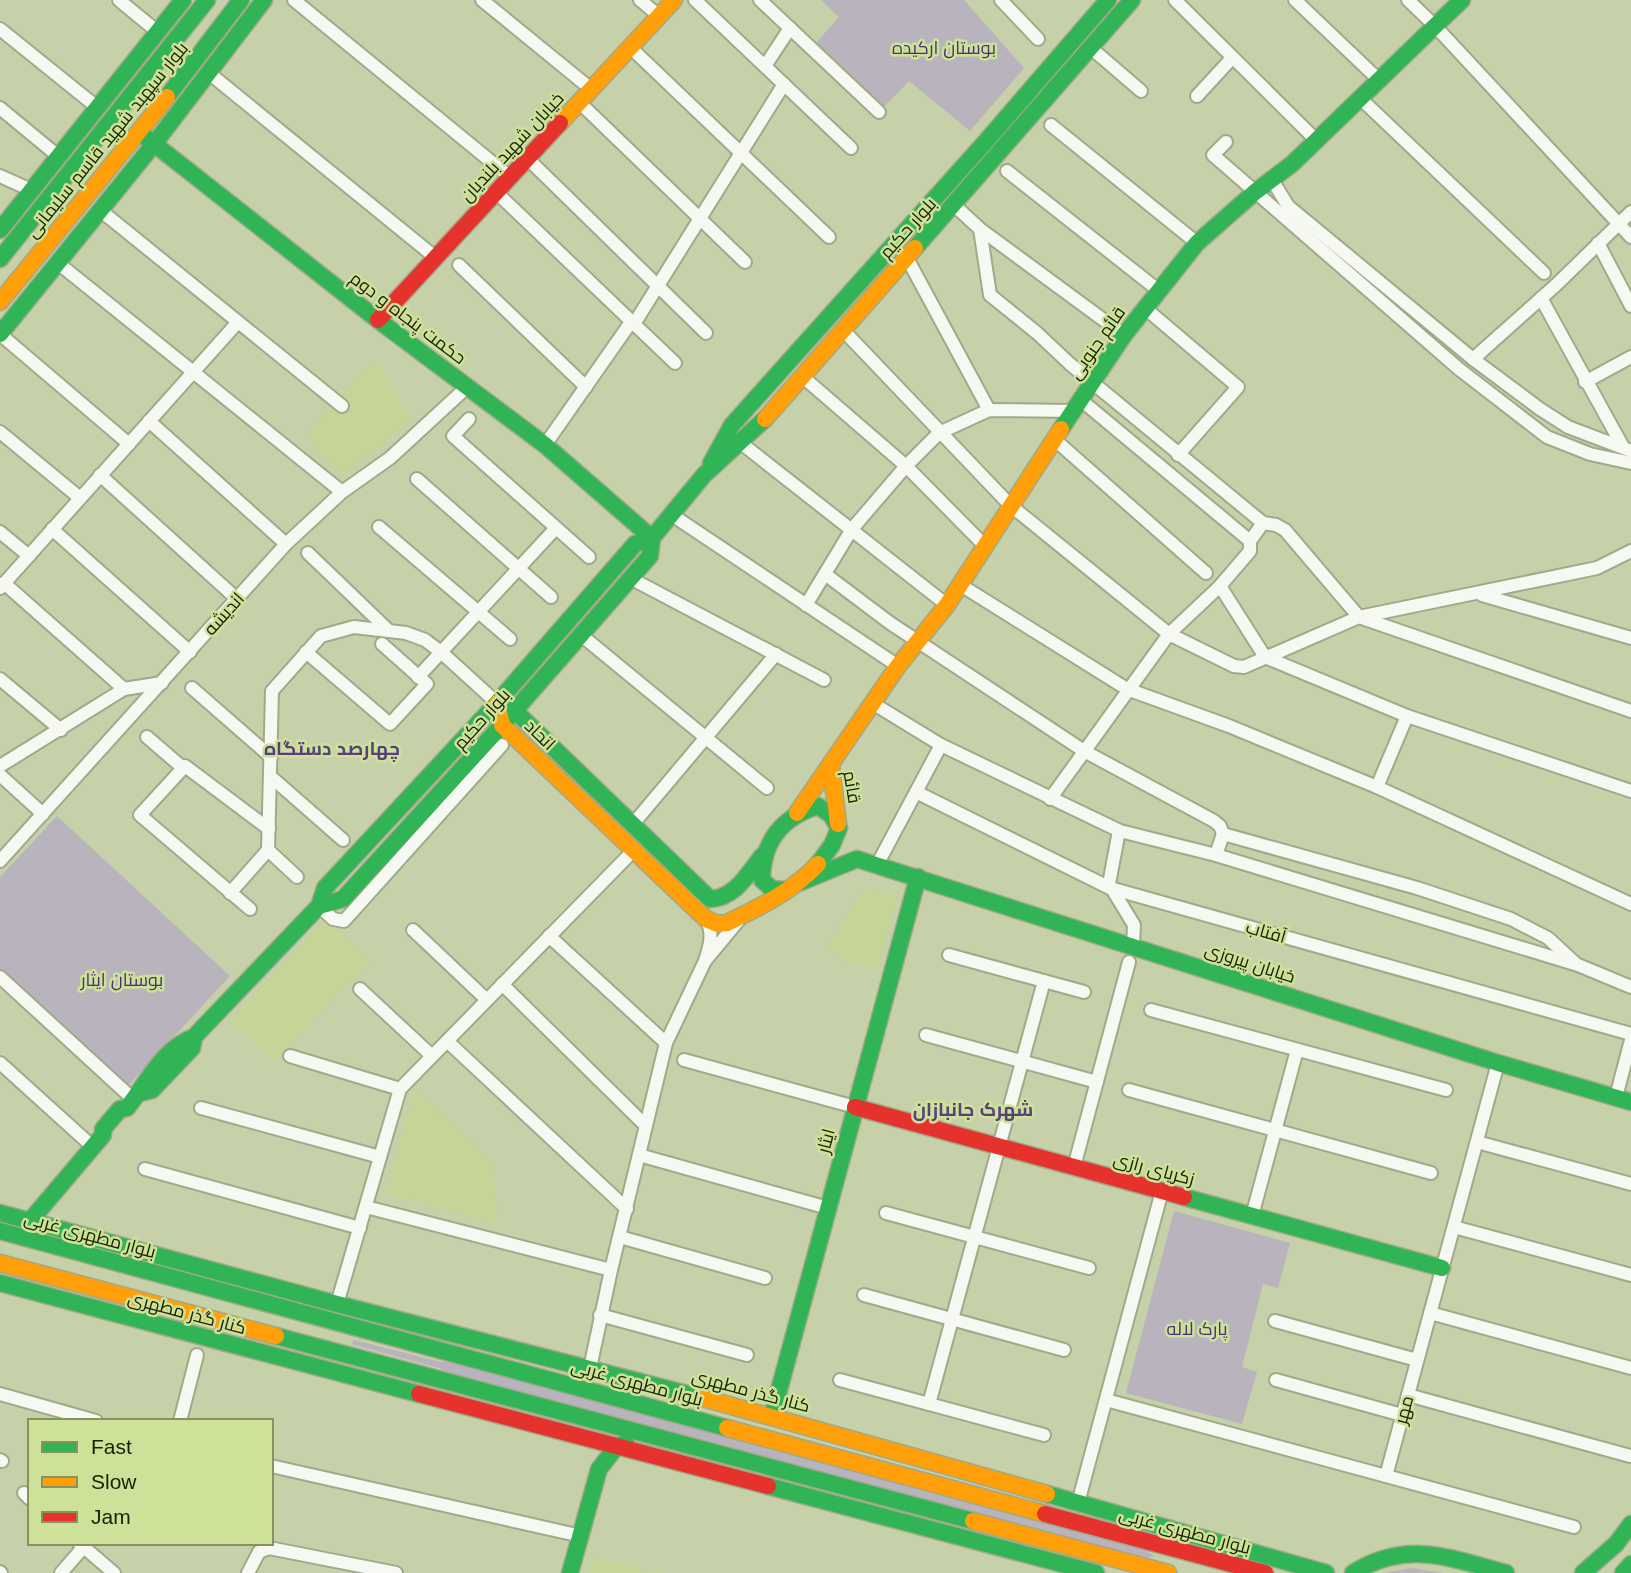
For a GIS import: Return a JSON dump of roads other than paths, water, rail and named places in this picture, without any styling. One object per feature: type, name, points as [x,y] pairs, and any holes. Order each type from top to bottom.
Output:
[{"type":"street","points":[[119,0],[159,33]]},
{"type":"street","points":[[0,230],[183,0]]},
{"type":"street","name":"بلوار سپهبد شهید قاسم سلیمانی","points":[[0,259],[206,0]]},
{"type":"street","name":"بلوار سپهبد شهید قاسم سلیمانی","points":[[0,302],[139,132],[241,0]]},
{"type":"street","points":[[129,444],[0,334],[154,144],[264,0]]},
{"type":"street","points":[[294,0],[510,177]]},
{"type":"street","points":[[482,0],[592,89]]},
{"type":"street","points":[[640,0],[659,16]]},
{"type":"street","name":"خیابان شهید بلندیان","points":[[378,320],[674,0]]},
{"type":"street","points":[[695,0],[851,148]]},
{"type":"street","points":[[760,0],[879,112]]},
{"type":"street","points":[[1001,0],[1038,39]]},
{"type":"street","name":"بلوار حکیم","points":[[704,475],[732,425],[989,139],[1108,0]]},
{"type":"street","name":"بلوار حکیم","points":[[24,1220],[98,1141],[111,1134],[127,1115],[143,1082],[183,1040],[194,1037],[318,906],[325,888],[497,703],[635,544],[652,538],[704,475],[741,443],[803,377],[1132,0]]},
{"type":"street","points":[[1175,0],[1317,141]]},
{"type":"street","points":[[1295,0],[1380,81]]},
{"type":"street","points":[[1408,0],[1631,237]]},
{"type":"street","name":"قائم جنوبی","points":[[831,765],[898,666],[947,605],[1054,439],[1124,335],[1158,290],[1197,243],[1317,141],[1462,0]]},
{"type":"street","points":[[765,66],[789,28]]},
{"type":"street","points":[[0,29],[98,108]]},
{"type":"street","points":[[630,47],[829,237]]},
{"type":"street","points":[[1091,47],[1141,91]]},
{"type":"street","points":[[1197,96],[1233,58]]},
{"type":"street","points":[[209,73],[436,258]]},
{"type":"street","points":[[121,79],[135,91]]},
{"type":"street","points":[[545,445],[659,285],[784,84]]},
{"type":"street","points":[[1360,98],[1544,273]]},
{"type":"street","points":[[579,102],[745,262]]},
{"type":"street","points":[[0,108],[58,156]]},
{"type":"street","points":[[1051,125],[1197,243]]},
{"type":"street","name":"حکمت پنجاه و دوم","points":[[139,132],[378,320],[545,445],[652,538]]},
{"type":"street","points":[[1226,142],[1213,155],[1448,360],[1547,437],[1590,454],[1631,463]]},
{"type":"street","points":[[527,158],[706,333]]},
{"type":"street","points":[[1007,171],[1158,290]]},
{"type":"street","points":[[0,176],[31,190]]},
{"type":"street","points":[[1272,180],[1289,206],[1473,359],[1540,410],[1568,427],[1627,449]]},
{"type":"street","points":[[496,192],[675,363]]},
{"type":"street","points":[[45,203],[50,215],[58,221],[67,222]]},
{"type":"street","points":[[954,205],[980,229],[1124,335]]},
{"type":"street","points":[[100,210],[342,406]]},
{"type":"street","points":[[1473,359],[1631,212]]},
{"type":"street","points":[[980,229],[990,295],[1178,455],[1263,523],[1285,530],[1359,617],[1631,711]]},
{"type":"street","points":[[21,232],[39,236],[46,248]]},
{"type":"street","points":[[1598,243],[1631,306]]},
{"type":"street","points":[[907,258],[989,410]]},
{"type":"street","points":[[58,263],[342,492]]},
{"type":"street","points":[[459,265],[586,387]]},
{"type":"street","points":[[1541,298],[1586,382],[1627,449]]},
{"type":"street","points":[[1145,308],[1238,387],[1178,455]]},
{"type":"street","points":[[124,689],[2,586],[238,322]]},
{"type":"street","points":[[843,330],[1010,505],[1169,634],[1234,666],[1244,667],[1359,617],[1597,568],[1631,551]]},
{"type":"street","points":[[1586,382],[1631,357]]},
{"type":"street","points":[[803,377],[905,466],[984,545]]},
{"type":"street","name":"اندیشه","points":[[0,862],[286,544],[342,492],[390,458],[467,387]]},
{"type":"street","points":[[806,605],[852,529],[905,466],[939,433],[989,410],[1077,406],[1250,541]]},
{"type":"street","points":[[469,419],[453,436],[589,557]]},
{"type":"street","points":[[149,421],[286,544]]},
{"type":"street","points":[[0,432],[80,498]]},
{"type":"street","points":[[1054,439],[1206,573]]},
{"type":"street","points":[[741,443],[947,605]]},
{"type":"street","points":[[100,475],[237,599]]},
{"type":"street","points":[[417,479],[551,597]]},
{"type":"street","points":[[672,514],[898,666]]},
{"type":"street","points":[[1050,799],[1169,634],[1220,586],[1250,551],[1250,541],[1263,523]]},
{"type":"street","points":[[379,527],[510,639]]},
{"type":"street","points":[[418,677],[556,528]]},
{"type":"street","points":[[52,529],[190,652]]},
{"type":"street","points":[[0,532],[29,556]]},
{"type":"street","name":"بلوار حکیم","points":[[318,906],[343,899],[502,725],[650,556],[652,538]]},
{"type":"street","points":[[308,553],[387,629]]},
{"type":"street","points":[[825,574],[919,641],[1084,751],[1214,821],[1223,834],[1216,855]]},
{"type":"street","points":[[631,578],[824,680]]},
{"type":"street","points":[[960,584],[1128,689],[1229,726],[1377,787],[1631,904]]},
{"type":"street","points":[[1220,586],[1265,657],[1407,716],[1631,791]]},
{"type":"street","points":[[1478,594],[1631,638]]},
{"type":"street","points":[[230,893],[268,850],[272,691],[321,636],[354,627],[387,629],[425,640],[497,703]]},
{"type":"street","points":[[581,635],[767,788]]},
{"type":"street","points":[[306,652],[390,724],[427,684],[382,644]]},
{"type":"street","points":[[633,824],[776,654]]},
{"type":"street","points":[[0,679],[61,730]]},
{"type":"street","points":[[0,765],[124,689],[162,683]]},
{"type":"street","points":[[192,688],[271,757]]},
{"type":"street","name":"اتحاد","points":[[497,703],[514,711],[710,899],[720,900],[730,895],[762,856]]},
{"type":"street","name":"اتحاد","points":[[497,703],[502,725],[706,919]]},
{"type":"street","points":[[874,704],[941,745],[1120,831],[1216,855],[1578,965],[1631,987]]},
{"type":"street","points":[[1377,787],[1407,716]]},
{"type":"street","points":[[147,737],[183,768]]},
{"type":"street","points":[[877,864],[941,745]]},
{"type":"street","points":[[318,906],[333,919],[344,921],[502,746]]},
{"type":"street","name":"قائم","points":[[762,856],[777,831],[797,813],[831,765]]},
{"type":"street","name":"قائم","points":[[831,765],[838,827]]},
{"type":"street","points":[[250,909],[140,815],[185,766],[269,829]]},
{"type":"street","points":[[0,775],[43,814]]},
{"type":"street","points":[[270,776],[343,840]]},
{"type":"street","name":"آفتاب","points":[[916,792],[1110,888],[1631,1034]]},
{"type":"street","points":[[706,919],[718,924],[727,923],[801,882],[857,859],[827,810],[818,806],[797,813]]},
{"type":"street","points":[[801,882],[831,850],[838,827]]},
{"type":"street","points":[[1223,834],[1416,888],[1511,919],[1548,938],[1578,965]]},
{"type":"street","points":[[1118,836],[1109,873],[1110,888],[1134,925],[1133,946]]},
{"type":"street","points":[[268,850],[297,877]]},
{"type":"street","points":[[337,1304],[400,1089],[634,850]]},
{"type":"street","points":[[762,856],[762,880],[772,889],[785,890]]},
{"type":"street","name":"خیابان پیروزی","points":[[857,859],[1498,1063],[1623,1100]]},
{"type":"street","name":"ایثار","points":[[772,1416],[918,877]]},
{"type":"street","points":[[705,961],[743,915]]},
{"type":"street","points":[[590,1368],[600,1315],[666,1043],[705,961],[712,937],[712,929],[706,919]]},
{"type":"street","points":[[413,930],[487,1000]]},
{"type":"street","points":[[549,936],[666,1043]]},
{"type":"street","points":[[948,955],[1084,992]]},
{"type":"street","points":[[1074,1167],[1129,962]]},
{"type":"street","points":[[0,977],[133,1100]]},
{"type":"street","points":[[929,1404],[1044,981]]},
{"type":"street","points":[[502,984],[646,1126]]},
{"type":"street","points":[[360,989],[432,1056]]},
{"type":"street","points":[[1151,1010],[1446,1090]]},
{"type":"street","points":[[926,1035],[1097,1082]]},
{"type":"street","points":[[1623,1100],[1631,1040]]},
{"type":"street","points":[[447,1041],[627,1209]]},
{"type":"street","points":[[1252,1216],[1297,1050]]},
{"type":"street","points":[[290,1056],[400,1089]]},
{"type":"street","points":[[684,1060],[855,1107]]},
{"type":"street","points":[[0,1063],[98,1141]]},
{"type":"street","name":"مهر","points":[[1386,1476],[1498,1063]]},
{"type":"street","points":[[1129,1090],[1432,1172]]},
{"type":"street","name":"زکریای رازی","points":[[855,1107],[1442,1268]]},
{"type":"street","points":[[201,1108],[380,1157]]},
{"type":"street","points":[[1477,1142],[1631,1184]]},
{"type":"street","points":[[639,1156],[828,1208]]},
{"type":"street","points":[[145,1169],[360,1228]]},
{"type":"street","points":[[1078,1503],[1162,1191]]},
{"type":"street","points":[[0,1203],[24,1220]]},
{"type":"street","points":[[366,1207],[611,1270]]},
{"type":"street","name":"کنار گذر مطهری","points":[[0,1213],[337,1304],[772,1416],[1326,1573]]},
{"type":"street","points":[[886,1213],[1089,1268]]},
{"type":"street","points":[[1454,1227],[1631,1275]]},
{"type":"street","name":"بلوار مطهری غربی","points":[[0,1231],[1256,1572]]},
{"type":"street","points":[[620,1237],[765,1278]]},
{"type":"street","points":[[146,1253],[180,1279]]},
{"type":"street","points":[[0,1264],[1168,1573]]},
{"type":"street","name":"کنار گذر مطهری","points":[[0,1283],[1096,1573]]},
{"type":"street","points":[[864,1295],[1064,1350]]},
{"type":"street","points":[[113,1313],[152,1304]]},
{"type":"street","points":[[1430,1313],[1631,1368]]},
{"type":"street","points":[[600,1315],[747,1355]]},
{"type":"street","points":[[308,1345],[317,1334],[318,1325],[314,1316]]},
{"type":"street","points":[[1275,1321],[1418,1360]]},
{"type":"street","points":[[347,1355],[342,1347],[343,1339],[347,1331],[355,1327]]},
{"type":"street","points":[[181,1331],[197,1355]]},
{"type":"street","points":[[181,1419],[197,1355],[222,1342]]},
{"type":"street","points":[[495,1344],[518,1371],[541,1356]]},
{"type":"street","points":[[840,1380],[1044,1435]]},
{"type":"street","points":[[1276,1380],[1402,1415]]},
{"type":"street","points":[[0,1394],[89,1419]]},
{"type":"street","points":[[1408,1395],[1630,1456]]},
{"type":"street","points":[[476,1409],[503,1396]]},
{"type":"street","points":[[503,1396],[522,1421]]},
{"type":"street","points":[[1106,1400],[1574,1527]]},
{"type":"street","points":[[570,1573],[599,1469],[617,1446],[650,1435]]},
{"type":"street","points":[[592,1440],[599,1469]]},
{"type":"street","points":[[860,1441],[877,1468],[901,1453]]},
{"type":"street","points":[[273,1466],[581,1536]]},
{"type":"street","points":[[1583,1573],[1616,1544],[1631,1524]]},
{"type":"street","points":[[61,1573],[83,1545],[114,1573]]},
{"type":"street","points":[[248,1573],[258,1548],[270,1548],[396,1573]]},
{"type":"street","points":[[1353,1573],[1383,1557],[1410,1552],[1437,1555],[1506,1573]]},
{"type":"street","points":[[1623,1573],[1631,1564]]},
{"type":"district","name":"چهارصد دستگاه","points":[[332,748]]},
{"type":"district","name":"شهرک جانبازان","points":[[973,1109]]},
{"type":"park label","name":"بوستان ارکیده","points":[[944,48]]},
{"type":"park label","name":"بوستان ایثار","points":[[122,980]]},
{"type":"park label","name":"پارک لاله","points":[[1197,1329]]}]
